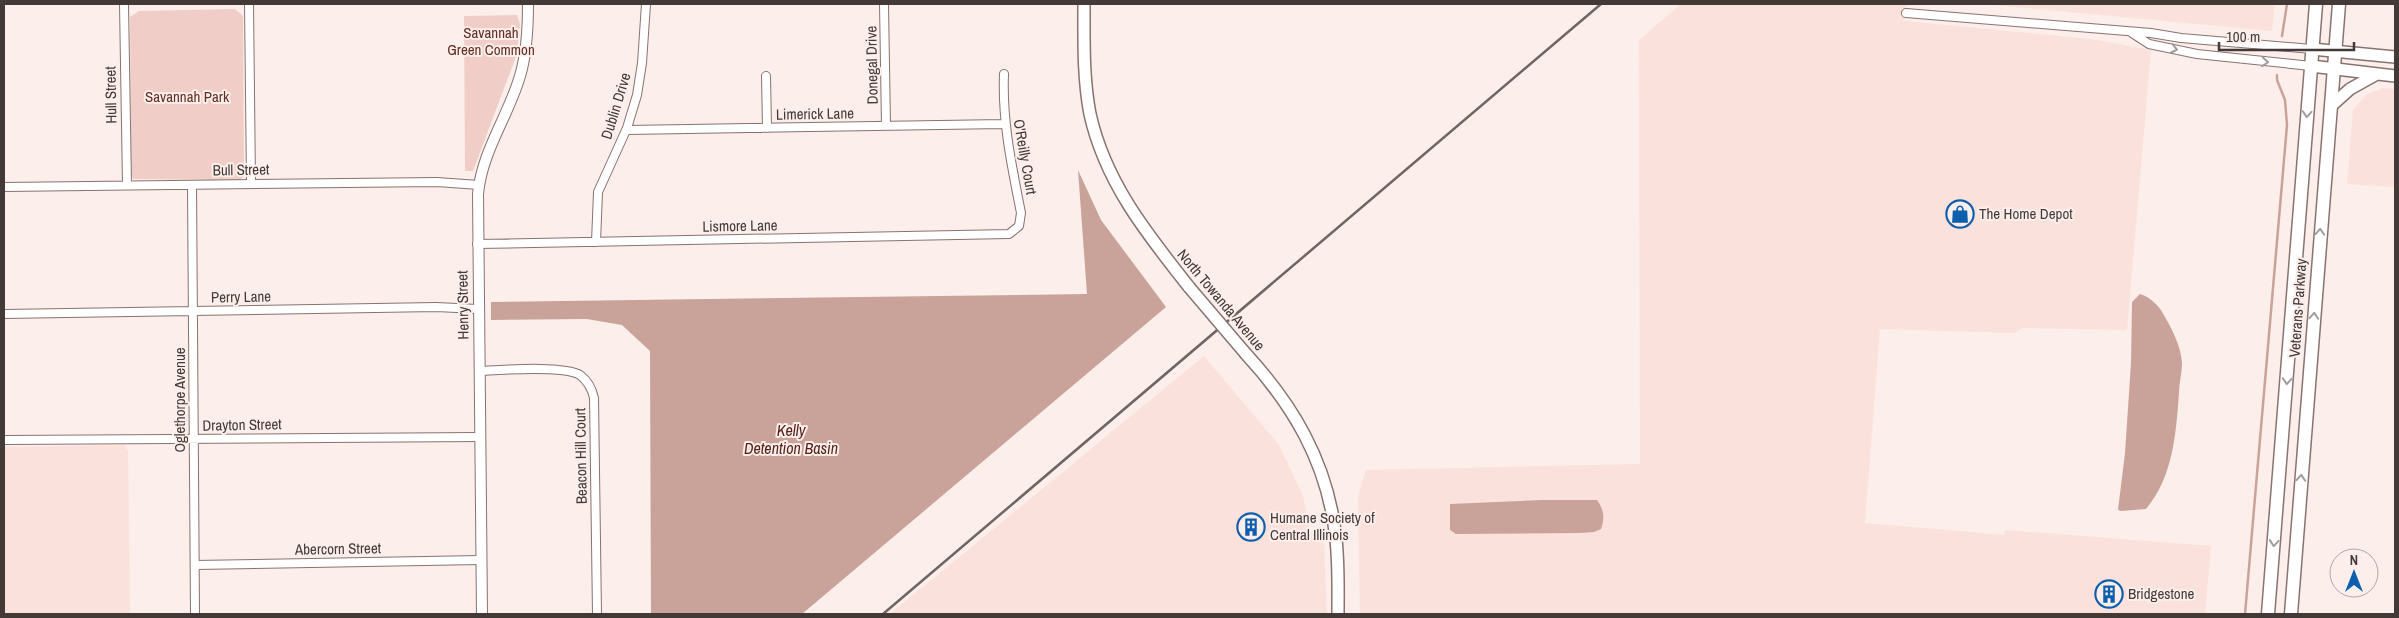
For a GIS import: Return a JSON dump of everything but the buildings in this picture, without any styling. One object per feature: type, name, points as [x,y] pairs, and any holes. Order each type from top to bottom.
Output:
[{"type":"highway","name":"Veterans Parkway","points":[[2268,614],[2316,4]]},
{"type":"highway","name":"Veterans Parkway","points":[[2291,614],[2339,4]]},
{"type":"main road","name":"North Towanda Avenue","points":[[1084,4],[1086,89],[1090,114],[1102,154],[1118,188],[1137,221],[1189,287],[1269,379],[1289,406],[1315,454],[1325,484],[1335,532],[1338,614]]},
{"type":"main road","points":[[2312,49],[2395,57]]},
{"type":"main road","points":[[2311,66],[2395,76]]},
{"type":"main road","points":[[2331,106],[2350,89],[2377,74]]},
{"type":"street","name":"Hull Street","points":[[124,4],[127,185]]},
{"type":"street","points":[[249,4],[251,183]]},
{"type":"street","name":"Henry Street","points":[[482,614],[477,244],[479,185],[489,149],[520,76],[524,54],[528,4]]},
{"type":"street","name":"Dublin Drive","points":[[596,242],[598,192],[626,130],[642,63],[646,4]]},
{"type":"street","name":"Donegal Drive","points":[[884,4],[886,126]]},
{"type":"street","points":[[1906,13],[2132,33],[2151,33],[2181,38],[2312,49]]},
{"type":"street","points":[[2132,33],[2149,44],[2197,54],[2311,66]]},
{"type":"street","name":"O'Reilly Court","points":[[1003,236],[1014,231],[1021,220],[1004,124],[1002,105],[1004,74]]},
{"type":"street","points":[[766,76],[767,128]]},
{"type":"street","name":"Limerick Lane","points":[[626,130],[1004,124]]},
{"type":"street","name":"Bull Street","points":[[4,187],[437,182],[479,185]]},
{"type":"street","name":"Oglethorpe Avenue","points":[[192,185],[196,614]]},
{"type":"street","name":"Lismore Lane","points":[[477,244],[1003,236]]},
{"type":"street","name":"Perry Lane","points":[[4,314],[436,307],[478,309]]},
{"type":"street","name":"Beacon Hill Court","points":[[479,370],[565,370],[580,375],[592,389],[594,398],[597,614]]},
{"type":"street","name":"Drayton Street","points":[[4,440],[480,437]]},
{"type":"street","name":"Abercorn Street","points":[[195,565],[481,560]]},
{"type":"shaded area","name":"Bridgestone","points":[[1681,4],[1906,4],[1904,21],[2091,39],[2151,50],[2127,330],[2023,328],[2014,333],[1880,329],[1865,523],[2004,535],[2005,530],[2211,546],[2205,614],[1360,614],[1358,496],[1366,470],[1640,464],[1639,40]]},
{"type":"shaded area","points":[[1984,4],[2275,4],[2272,31]]},
{"type":"shaded area","points":[[2384,88],[2395,89],[2395,187],[2347,184],[2353,110],[2367,94]]},
{"type":"shaded area","points":[[1204,356],[1279,445],[1303,496],[1311,534],[1317,542],[1324,543],[1327,614],[890,614]]},
{"type":"shaded area","points":[[124,445],[128,451],[130,614],[4,614],[4,447]]},
{"type":"green space","name":"Savannah Park","points":[[235,9],[243,16],[244,176],[240,180],[133,179],[131,174],[130,17],[139,11]]},
{"type":"green space","name":"Savannah Green Common","points":[[517,15],[520,24],[517,54],[473,171],[465,171],[464,16]]},
{"type":"water","name":"Kelly Detention Basin","points":[[1078,170],[1101,220],[1166,307],[802,614],[651,614],[650,351],[622,325],[587,319],[491,320],[491,302],[1087,294]]},
{"type":"water","points":[[2140,294],[2151,300],[2163,313],[2174,333],[2182,367],[2172,454],[2168,469],[2155,497],[2146,509],[2121,511],[2118,510],[2125,453],[2131,363],[2132,302]]},
{"type":"water","points":[[1597,500],[1603,514],[1601,529],[1594,532],[1580,533],[1456,534],[1450,530],[1450,504]]},
{"type":"waterway","points":[[2282,36],[2287,4]]},
{"type":"waterway","points":[[2245,614],[2287,125],[2285,100],[2277,80],[2277,75]]},
{"type":"railway","points":[[883,614],[1601,4]]},
{"type":"place","name":"The Home Depot","points":[[1960,214]]},
{"type":"place","name":"Humane Society of Central Illinois","points":[[1251,527]]},
{"type":"place","name":"Bridgestone","points":[[2109,594]]}]
